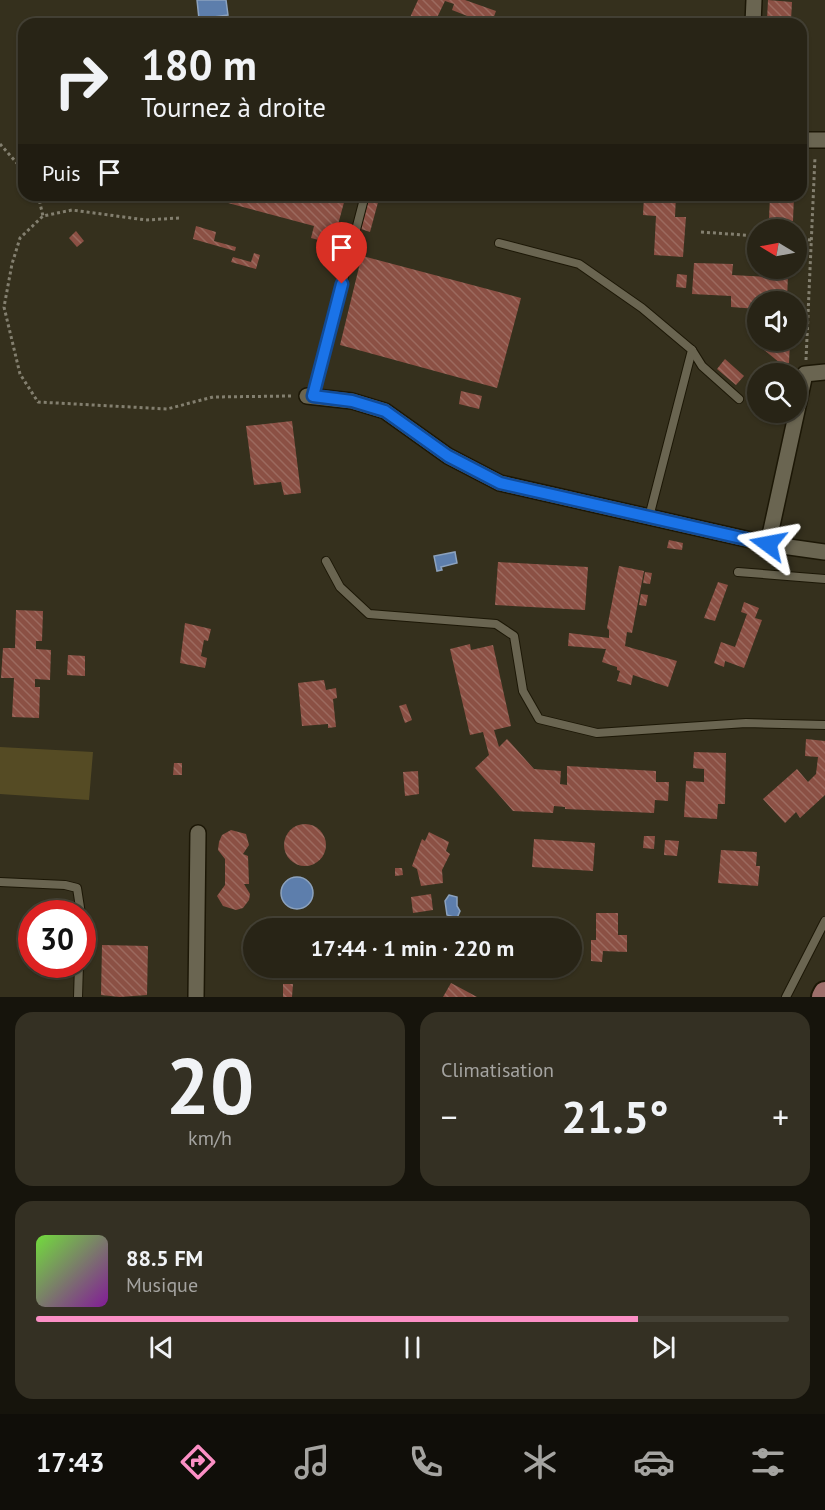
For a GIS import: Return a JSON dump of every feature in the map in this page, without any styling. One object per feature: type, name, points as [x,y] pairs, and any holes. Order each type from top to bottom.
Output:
[{"type":"street","points":[[753,18],[754,0]]},
{"type":"street","points":[[807,374],[825,372]]},
{"type":"street","points":[[310,396],[352,401],[385,411],[448,456],[500,483],[768,544],[825,552]]},
{"type":"street","points":[[768,544],[794,423]]},
{"type":"street","points":[[196,997],[198,834]]},
{"type":"lane","points":[[310,396],[363,201]]},
{"type":"lane","points":[[499,243],[579,264],[642,308],[692,350],[702,366],[739,399]]},
{"type":"lane","points":[[649,517],[692,350]]},
{"type":"lane","points":[[326,561],[340,587],[369,614],[496,624],[514,636],[523,691],[539,719],[597,733],[746,723],[825,725]]},
{"type":"lane","points":[[738,572],[825,579]]},
{"type":"lane","points":[[0,882],[65,885],[77,888],[79,900]]},
{"type":"lane","points":[[786,997],[825,921]]},
{"type":"lane","points":[[78,997],[79,978]]},
{"type":"path","points":[[806,363],[814,140]]},
{"type":"path","points":[[0,144],[18,164]]},
{"type":"path","points":[[39,201],[43,216]]},
{"type":"path","points":[[179,218],[146,220],[72,210],[43,216],[20,238],[12,264],[4,307],[20,374],[38,402],[167,409],[213,397],[310,396]]},
{"type":"path","points":[[701,232],[747,235]]},
{"type":"path","points":[[807,240],[812,240]]},
{"type":"shaded area","points":[[0,747],[93,752],[89,800],[0,794]]},
{"type":"water","points":[[197,0],[226,0],[228,15],[199,18]]},
{"type":"water","points":[[455,552],[457,563],[441,567],[442,570],[437,571],[434,556]]},
{"type":"water","points":[[297,877],[308,882],[313,893],[308,904],[297,909],[286,904],[281,893],[286,882]]},
{"type":"water","points":[[449,895],[457,897],[457,906],[460,911],[457,918],[447,915],[445,901]]},
{"type":"building","points":[[418,0],[465,0],[496,11],[493,18],[472,18],[452,10],[454,4],[445,1],[437,18],[410,18]]},
{"type":"building","points":[[768,0],[792,2],[791,18],[767,18]]},
{"type":"building","points":[[221,201],[344,201],[336,232],[341,234],[338,245],[311,238],[314,226]]},
{"type":"building","points":[[368,201],[378,201],[370,232],[361,229]]},
{"type":"building","points":[[644,201],[676,201],[675,217],[686,217],[683,257],[654,255],[656,216],[643,215]]},
{"type":"building","points":[[770,201],[794,201],[793,219],[769,219]]},
{"type":"building","points":[[196,226],[216,232],[214,241],[236,247],[235,251],[193,239]]},
{"type":"building","points":[[76,231],[84,241],[77,247],[69,238]]},
{"type":"building","points":[[254,253],[260,255],[256,269],[231,262],[233,257],[251,262]]},
{"type":"building","points":[[355,254],[521,298],[497,388],[340,345],[360,263],[353,261]]},
{"type":"building","points":[[694,263],[733,264],[732,275],[747,276],[747,279],[788,279],[787,291],[747,291],[747,308],[731,307],[731,296],[692,294]]},
{"type":"building","points":[[677,274],[687,275],[686,288],[676,287]]},
{"type":"building","points":[[765,351],[790,351],[789,363],[780,363]]},
{"type":"building","points":[[725,359],[744,376],[736,385],[717,369]]},
{"type":"building","points":[[461,391],[482,396],[479,409],[459,404]]},
{"type":"building","points":[[292,421],[301,493],[284,495],[281,482],[254,485],[246,426]]},
{"type":"building","points":[[669,540],[683,543],[682,550],[667,548]]},
{"type":"building","points":[[498,562],[588,567],[585,610],[495,605]]},
{"type":"building","points":[[619,566],[644,571],[632,633],[627,632],[625,646],[677,661],[668,687],[633,675],[631,685],[617,681],[620,671],[617,667],[602,662],[606,649],[568,646],[569,633],[609,638],[607,628]]},
{"type":"building","points":[[645,572],[652,573],[650,584],[643,583]]},
{"type":"building","points":[[718,582],[728,585],[715,621],[704,618]]},
{"type":"building","points":[[641,594],[648,595],[646,606],[639,605]]},
{"type":"building","points":[[744,602],[759,608],[755,618],[762,620],[744,668],[725,661],[724,667],[714,663],[721,642],[735,647],[747,614],[741,612]]},
{"type":"building","points":[[16,610],[43,611],[42,641],[36,641],[36,649],[51,650],[50,680],[35,679],[35,687],[40,687],[39,718],[12,717],[14,678],[1,678],[3,648],[15,648]]},
{"type":"building","points":[[185,623],[211,629],[208,641],[204,640],[201,656],[207,658],[205,668],[180,663]]},
{"type":"building","points":[[470,644],[471,650],[493,645],[511,726],[494,730],[499,747],[507,739],[534,769],[561,771],[560,784],[567,785],[567,766],[656,771],[656,782],[669,782],[668,801],[655,800],[654,813],[565,809],[565,807],[554,806],[553,813],[513,811],[475,768],[489,755],[483,732],[470,735],[450,649]]},
{"type":"building","points":[[68,655],[85,656],[85,676],[67,675]]},
{"type":"building","points":[[324,680],[326,690],[336,688],[337,698],[333,699],[336,727],[328,728],[328,724],[302,726],[298,683]]},
{"type":"building","points":[[406,704],[412,720],[405,723],[399,706]]},
{"type":"building","points":[[806,739],[825,741],[825,795],[800,818],[796,812],[785,823],[763,799],[797,769],[808,782],[816,774],[818,757],[805,756]]},
{"type":"building","points":[[694,752],[726,753],[725,804],[718,804],[717,819],[684,817],[686,781],[704,782],[704,769],[693,768]]},
{"type":"building","points":[[174,763],[182,763],[182,775],[173,775]]},
{"type":"building","points":[[418,771],[419,794],[405,796],[403,772]]},
{"type":"building","points":[[305,824],[313,825],[320,830],[325,837],[325,853],[320,860],[313,865],[305,866],[297,865],[290,860],[285,853],[284,845],[285,837],[290,830],[297,825]]},
{"type":"building","points":[[231,830],[246,834],[249,845],[243,854],[248,856],[249,884],[244,884],[250,894],[249,900],[243,908],[236,910],[223,906],[217,896],[225,885],[225,859],[218,850],[219,842],[222,835]]},
{"type":"building","points":[[429,832],[449,842],[446,851],[450,854],[442,870],[443,883],[421,886],[417,869],[412,866],[422,839],[425,841]]},
{"type":"building","points":[[644,836],[655,836],[654,849],[643,848]]},
{"type":"building","points":[[534,839],[595,843],[593,871],[532,867]]},
{"type":"building","points":[[665,840],[679,841],[677,856],[664,855]]},
{"type":"building","points":[[721,850],[757,852],[756,866],[760,866],[758,886],[718,883]]},
{"type":"building","points":[[395,868],[402,868],[403,875],[395,876]]},
{"type":"building","points":[[431,894],[433,910],[413,913],[411,897]]},
{"type":"building","points":[[596,913],[618,913],[618,935],[627,935],[627,952],[603,951],[602,962],[591,961],[591,940],[596,940]]},
{"type":"building","points":[[102,945],[148,946],[147,995],[120,997],[101,995]]},
{"type":"building","points":[[451,983],[466,991],[477,997],[443,997]]},
{"type":"building","points":[[283,984],[293,984],[292,997],[283,997]]},
{"type":"route","points":[[342,284],[313,396],[352,401],[385,411],[448,456],[500,483],[768,544]]}]
